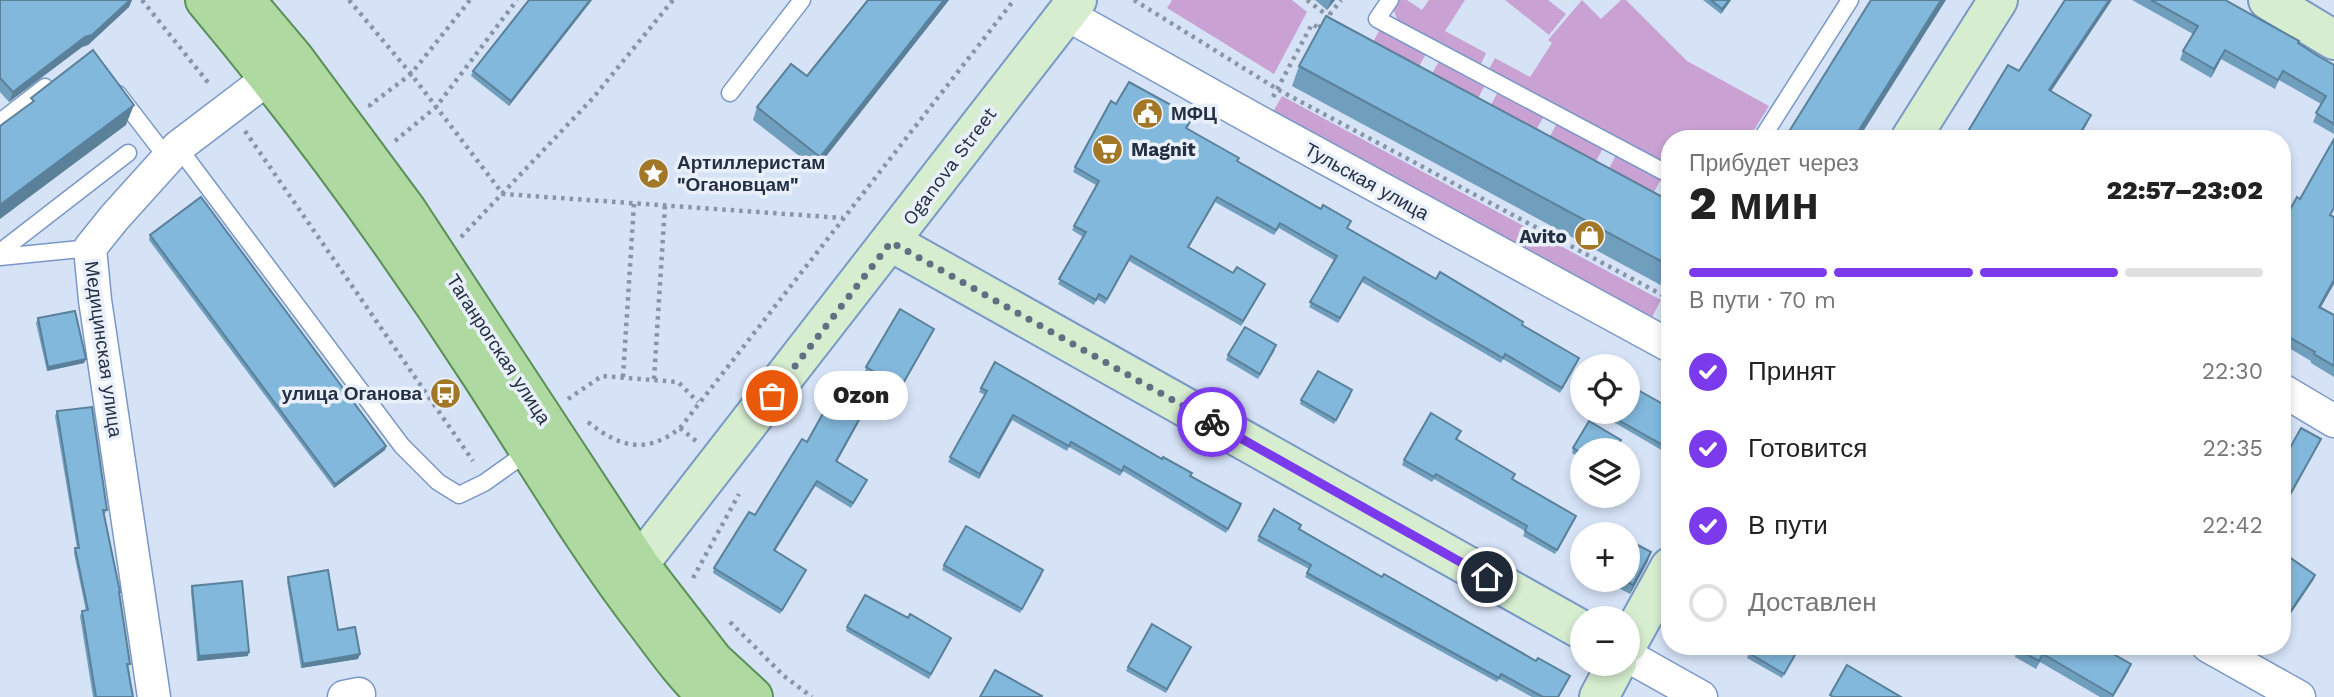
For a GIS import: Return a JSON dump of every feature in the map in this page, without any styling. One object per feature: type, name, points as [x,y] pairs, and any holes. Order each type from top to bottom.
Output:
[{"type":"main road","name":"Таганрогская улица","points":[[205,0],[282,67],[406,209],[691,682],[708,697]]},
{"type":"main road","name":"Таганрогская улица","points":[[245,0],[282,67],[529,451],[629,576],[753,697]]},
{"type":"street","points":[[1916,130],[1998,0]]},
{"type":"street","points":[[2269,0],[2334,40]]},
{"type":"street","name":"Oganova Street","points":[[629,576],[721,461],[1071,7]]},
{"type":"street","name":"Тульская улица","points":[[1071,7],[1271,129],[1661,341]]},
{"type":"street","name":"Медицинская улица","points":[[154,697],[95,300],[90,248],[173,153],[282,67]]},
{"type":"street","points":[[891,242],[1570,623]]},
{"type":"street","points":[[2291,395],[2334,421]]},
{"type":"street","points":[[1640,621],[1661,582]]},
{"type":"street","points":[[2224,655],[2299,697]]},
{"type":"street","points":[[1640,663],[1701,697]]},
{"type":"street","points":[[1599,697],[1610,676]]},
{"type":"lane","points":[[730,93],[803,0]]},
{"type":"lane","points":[[1390,0],[1377,19],[1661,170]]},
{"type":"lane","points":[[1767,130],[1850,0]]},
{"type":"lane","points":[[0,122],[60,76]]},
{"type":"lane","points":[[112,86],[173,153],[402,446],[438,482],[459,495],[484,482],[529,451]]},
{"type":"lane","points":[[0,255],[128,153]]},
{"type":"lane","points":[[0,255],[90,248]]},
{"type":"path","points":[[142,0],[229,108],[473,461]]},
{"type":"path","points":[[349,0],[411,74],[503,194],[843,218]]},
{"type":"path","points":[[376,114],[370,105],[411,74],[470,0]]},
{"type":"path","points":[[394,141],[436,107],[517,0]]},
{"type":"path","points":[[452,228],[459,239],[593,98],[673,0]]},
{"type":"path","points":[[582,417],[608,438],[628,444],[650,444],[668,438],[680,428],[1014,0]]},
{"type":"path","points":[[1134,0],[1277,89],[1661,294]]},
{"type":"path","points":[[1307,0],[1328,16]]},
{"type":"path","points":[[1319,28],[1341,0]]},
{"type":"path","points":[[1277,89],[1312,24],[1329,33]]},
{"type":"path","points":[[388,132],[402,152]]},
{"type":"path","points":[[623,377],[634,204]]},
{"type":"path","points":[[654,379],[665,205]]},
{"type":"path","points":[[570,406],[566,401],[602,376],[678,382],[698,402]]},
{"type":"path","points":[[680,428],[746,481],[693,578],[701,588]]},
{"type":"path","points":[[726,618],[784,676],[812,697]]},
{"type":"shaded area","points":[[1172,0],[1292,0],[1307,12],[1274,74],[1167,8]]},
{"type":"shaded area","points":[[1399,0],[1407,0],[1422,10],[1429,0],[1465,0],[1445,31],[1486,53],[1480,66],[1398,22],[1393,8]]},
{"type":"shaded area","points":[[1505,0],[1548,0],[1566,14],[1549,35]]},
{"type":"shaded area","points":[[1582,0],[1601,19],[1621,0],[1626,0],[1687,61],[1769,106],[1754,130],[1661,130],[1661,164],[1488,71],[1495,58],[1530,77],[1552,43],[1548,40]]},
{"type":"shaded area","points":[[1380,29],[1426,54],[1415,74],[1369,50]]},
{"type":"shaded area","points":[[1439,61],[1485,85],[1474,106],[1428,81]]},
{"type":"shaded area","points":[[1498,92],[1544,116],[1532,137],[1487,112]]},
{"type":"shaded area","points":[[1282,96],[1661,300],[1649,323],[1269,119]]},
{"type":"shaded area","points":[[1557,123],[1603,148],[1592,169],[1546,144]]},
{"type":"shaded area","points":[[1616,155],[1661,179],[1650,200],[1605,176]]},
{"type":"building","points":[[0,0],[130,0],[92,35],[85,37],[13,92],[0,78]]},
{"type":"building","points":[[529,0],[590,0],[511,101],[473,71]]},
{"type":"building","points":[[868,0],[944,0],[820,157],[757,107],[791,64],[807,76]]},
{"type":"building","points":[[1711,0],[1729,0],[1722,9]]},
{"type":"building","points":[[1871,0],[1941,0],[1859,130],[1790,130]]},
{"type":"building","points":[[2065,0],[2109,0],[2049,90],[2091,115],[2082,130],[1969,130],[2008,65],[2019,71]]},
{"type":"building","points":[[2151,0],[2225,0],[2299,41],[2298,43],[2334,65],[2334,124],[2316,113],[2326,96],[2283,71],[2278,80],[2225,50],[2214,69],[2183,51],[2198,26]]},
{"type":"building","points":[[1326,16],[1661,196],[1661,261],[1299,66]]},
{"type":"building","points":[[93,50],[134,105],[0,205],[0,126],[34,101],[31,98]]},
{"type":"building","points":[[1129,82],[1193,117],[1186,128],[1239,158],[1237,161],[1321,209],[1323,205],[1351,221],[1347,228],[1436,279],[1440,272],[1523,322],[1522,325],[1572,354],[1570,374],[1562,388],[1505,354],[1503,358],[1364,277],[1340,318],[1310,302],[1337,256],[1280,223],[1276,230],[1217,197],[1188,247],[1233,273],[1237,267],[1265,284],[1243,321],[1131,256],[1107,299],[1099,294],[1096,300],[1059,279],[1086,232],[1074,226],[1099,181],[1075,167],[1111,101],[1116,104]]},
{"type":"building","points":[[2334,139],[2334,208],[2330,215],[2334,217],[2334,280],[2319,307],[2334,315],[2334,366],[2291,338],[2291,208],[2297,197],[2300,199]]},
{"type":"building","points":[[201,197],[386,446],[335,484],[150,235]]},
{"type":"building","points":[[900,309],[934,329],[901,387],[866,367]]},
{"type":"building","points":[[75,311],[86,359],[48,367],[38,318]]},
{"type":"building","points":[[1245,327],[1276,345],[1260,374],[1228,355]]},
{"type":"building","points":[[995,362],[1162,459],[1163,457],[1192,473],[1190,476],[1241,504],[1228,529],[1124,466],[1122,471],[1071,442],[1069,446],[1013,415],[980,474],[950,457],[987,391],[981,388]]},
{"type":"building","points":[[1318,371],[1352,390],[1336,420],[1301,400]]},
{"type":"building","points":[[836,390],[866,407],[836,461],[867,480],[853,503],[817,481],[774,550],[806,570],[782,610],[714,568],[749,512],[755,515],[802,439],[807,442]]},
{"type":"building","points":[[1640,391],[1661,403],[1661,444],[1625,424],[1640,424]]},
{"type":"building","points":[[92,407],[107,510],[103,510],[120,592],[133,697],[96,697],[82,611],[88,610],[75,548],[79,548],[57,411]]},
{"type":"building","points":[[1431,413],[1461,431],[1456,439],[1515,474],[1512,479],[1576,516],[1570,522],[1557,550],[1525,531],[1527,526],[1436,474],[1434,477],[1404,460]]},
{"type":"building","points":[[1587,424],[1594,424],[1618,438],[1579,438]]},
{"type":"building","points":[[2301,428],[2321,439],[2291,493],[2291,446]]},
{"type":"building","points":[[1274,509],[1301,525],[1299,529],[1382,577],[1384,574],[1536,661],[1538,658],[1570,676],[1558,697],[1543,697],[1501,674],[1499,678],[1307,573],[1311,565],[1259,536]]},
{"type":"building","points":[[966,526],[1043,570],[1022,609],[944,565]]},
{"type":"building","points":[[1640,546],[1651,552],[1640,572]]},
{"type":"building","points":[[2291,558],[2315,575],[2291,611]]},
{"type":"building","points":[[328,570],[338,630],[355,627],[360,654],[303,664],[288,577]]},
{"type":"building","points":[[242,581],[249,652],[199,656],[192,586]]},
{"type":"building","points":[[865,595],[908,618],[910,614],[951,638],[931,674],[847,627]]},
{"type":"building","points":[[1152,624],[1191,647],[1167,689],[1128,667]]},
{"type":"building","points":[[1752,655],[1795,655],[1784,674]]},
{"type":"building","points":[[2028,655],[2042,655],[2039,661]]},
{"type":"building","points":[[2045,655],[2115,655],[2131,664],[2113,695]]},
{"type":"building","points":[[1847,665],[1901,697],[1833,697],[1830,695]]},
{"type":"building","points":[[995,670],[1042,696],[980,697]]},
{"type":"way so far","points":[[772,396],[891,242],[1212,422]]},
{"type":"place","name":"МФЦ","points":[[1148,113]]},
{"type":"place","name":"Magnit","points":[[1108,149]]},
{"type":"place","name":"Артиллеристам \"Огановцам\"","points":[[654,173]]},
{"type":"place","name":"Avito","points":[[1590,236]]},
{"type":"place","name":"улица Оганова","points":[[445,393]]},
{"type":"place","name":"Ozon","points":[[772,396]]},
{"type":"route","points":[[1212,422],[1487,577]]}]
